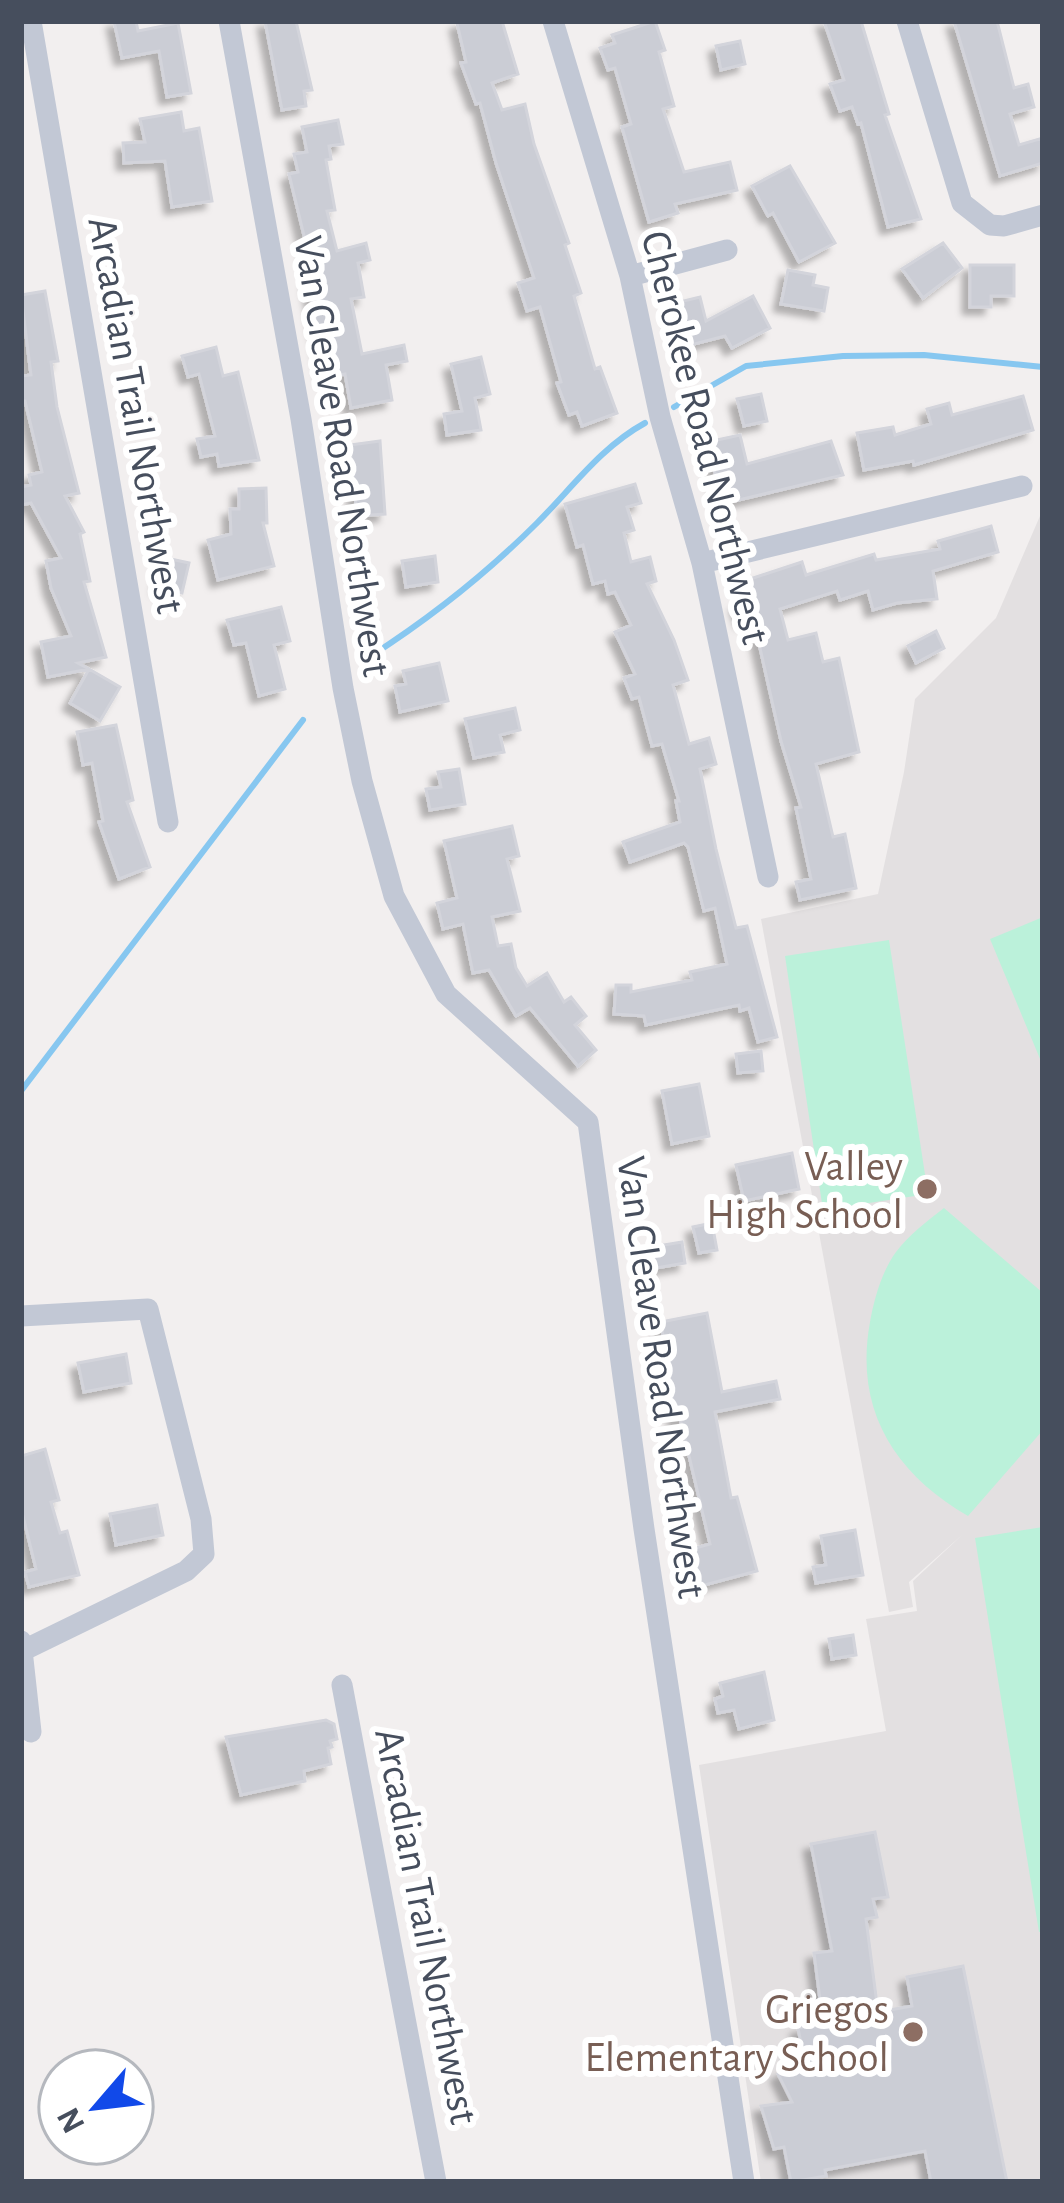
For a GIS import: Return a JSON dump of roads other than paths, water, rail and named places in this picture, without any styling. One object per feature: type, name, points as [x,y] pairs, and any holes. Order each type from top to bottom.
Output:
[{"type":"street","name":"Arcadian Trail Northwest","points":[[31,21],[168,822]]},
{"type":"street","name":"Van Cleave Road Northwest","points":[[229,21],[301,419],[343,688],[362,782],[394,896],[446,994],[588,1122],[647,1551],[744,2182]]},
{"type":"street","name":"Cherokee Road Northwest","points":[[553,21],[630,276],[660,418],[702,563],[768,877]]},
{"type":"street","points":[[907,21],[962,203],[977,218],[1004,226],[1043,215]]},
{"type":"street","points":[[630,276],[728,250]]},
{"type":"street","points":[[702,563],[1022,486]]},
{"type":"street","points":[[21,1316],[148,1309],[201,1519],[204,1554],[186,1571],[22,1646],[32,1732]]},
{"type":"street","name":"Arcadian Trail Northwest","points":[[343,1684],[436,2182]]},
{"type":"waterway","points":[[674,407],[746,366],[843,356],[924,355],[1043,367]]},
{"type":"waterway","points":[[371,656],[478,577],[601,456],[645,423]]},
{"type":"waterway","points":[[21,1091],[303,720]]},
{"type":"place","name":"Valley High School","points":[[927,1189]]},
{"type":"place","name":"Griegos Elementary School","points":[[913,2032]]}]
